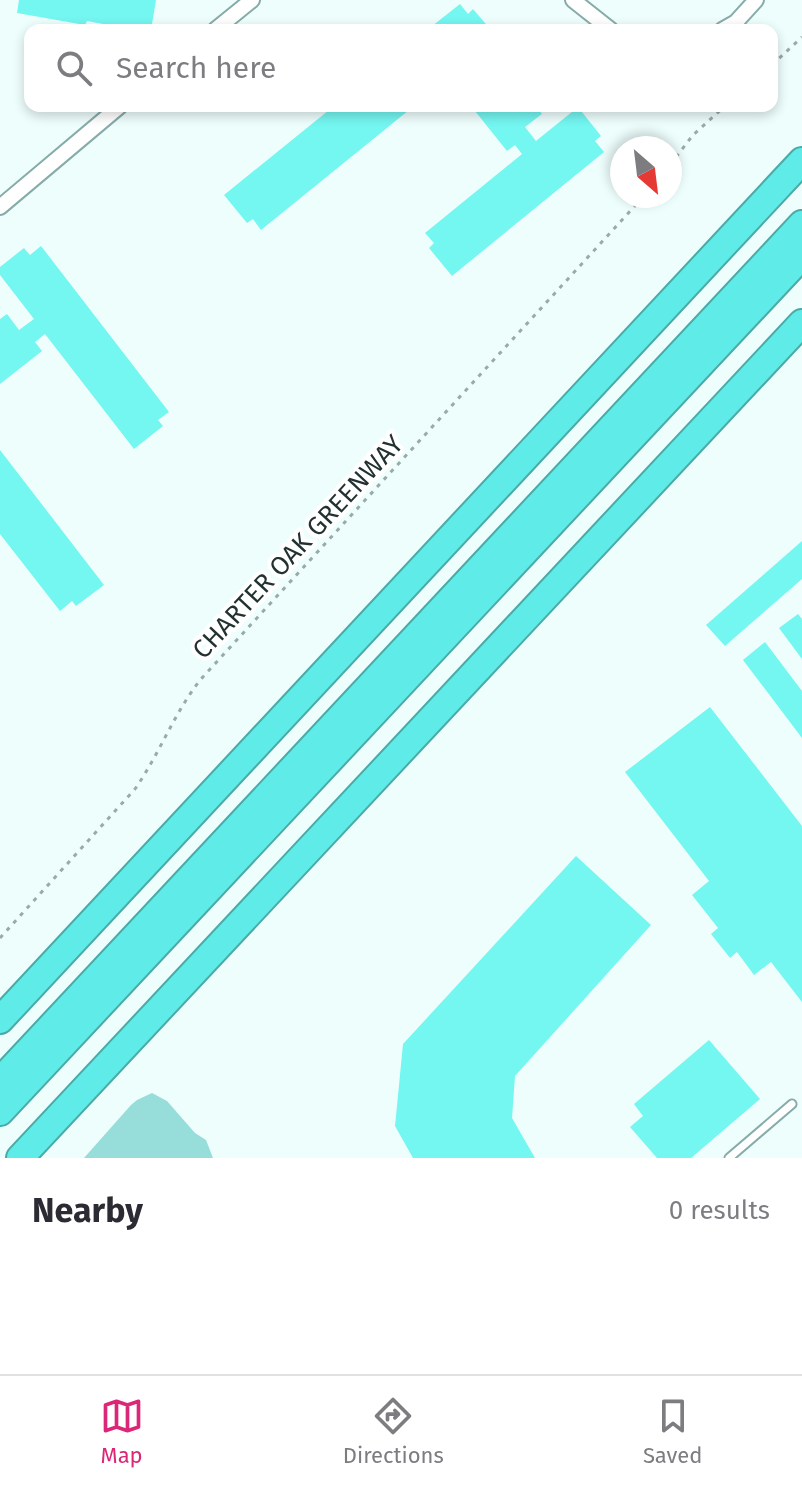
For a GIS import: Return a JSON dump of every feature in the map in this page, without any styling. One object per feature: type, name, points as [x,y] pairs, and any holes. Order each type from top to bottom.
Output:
[{"type":"highway","points":[[0,1020],[802,161]]},
{"type":"highway","points":[[0,1081],[802,224]]},
{"type":"highway","points":[[0,1112],[802,256]]},
{"type":"highway","points":[[20,1158],[802,323]]},
{"type":"street","points":[[222,24],[252,0]]},
{"type":"street","points":[[573,0],[603,24]]},
{"type":"street","points":[[732,24],[756,0]]},
{"type":"street","points":[[0,207],[113,112]]},
{"type":"lane","points":[[729,1158],[792,1104]]},
{"type":"path","points":[[778,59],[802,37]]},
{"type":"path","points":[[682,149],[718,112]]},
{"type":"path","name":"CHARTER OAK GREENWAY","points":[[0,938],[135,789],[151,765],[178,711],[201,679],[633,208]]},
{"type":"shaded area","points":[[152,1093],[167,1101],[195,1133],[206,1140],[213,1158],[84,1158],[131,1105]]},
{"type":"building","points":[[19,0],[156,0],[152,24],[87,21],[79,24],[17,13]]},
{"type":"building","points":[[460,4],[468,14],[473,9],[486,24],[435,24]]},
{"type":"building","points":[[327,112],[407,112],[261,230],[253,219],[247,223],[224,195]]},
{"type":"building","points":[[476,112],[540,112],[542,114],[525,127],[536,141],[572,112],[582,112],[601,136],[595,141],[604,152],[452,276],[429,248],[434,243],[425,233],[522,154],[515,145],[507,151]]},
{"type":"building","points":[[41,246],[169,412],[158,420],[163,426],[134,449],[45,334],[35,342],[42,351],[0,384],[0,319],[7,314],[19,330],[34,319],[0,275],[0,267],[24,248],[30,255]]},
{"type":"building","points":[[0,450],[104,585],[76,606],[72,601],[60,611],[0,534]]},
{"type":"building","points":[[802,541],[802,579],[725,646],[706,625]]},
{"type":"building","points":[[798,614],[802,619],[802,659],[779,628]]},
{"type":"building","points":[[765,642],[802,691],[802,738],[743,660]]},
{"type":"building","points":[[710,707],[802,826],[802,1002],[771,962],[754,975],[737,952],[730,958],[711,934],[718,928],[692,895],[709,881],[625,772]]},
{"type":"building","points":[[576,856],[651,925],[515,1076],[512,1118],[535,1158],[413,1158],[395,1126],[403,1044]]},
{"type":"building","points":[[709,1040],[760,1099],[691,1158],[657,1158],[630,1127],[643,1116],[634,1104]]}]
